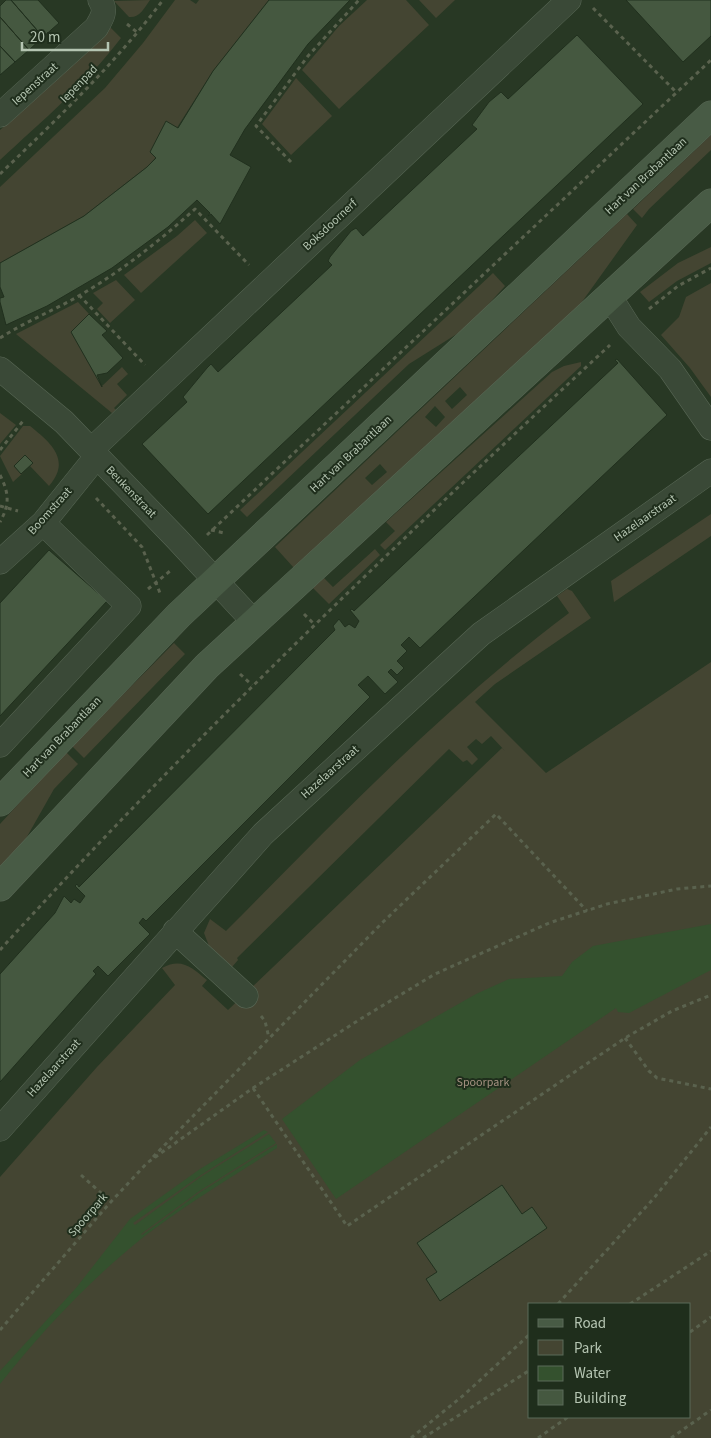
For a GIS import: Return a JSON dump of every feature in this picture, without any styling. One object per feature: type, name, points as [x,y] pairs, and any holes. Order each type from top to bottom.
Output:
[{"type":"street","name":"Boksdoornerf","points":[[94,453],[162,384],[569,0]]},
{"type":"street","name":"Iepenstraat","points":[[0,116],[96,28],[104,15],[101,2]]},
{"type":"street","name":"Hart van Brabantlaan","points":[[0,802],[179,615],[711,115]]},
{"type":"street","points":[[0,887],[207,666],[610,298],[711,203]]},
{"type":"street","points":[[610,298],[629,327],[670,369],[711,428]]},
{"type":"street","name":"Beukenstraat","points":[[0,369],[64,422],[216,580],[255,624]]},
{"type":"street","name":"Boomstraat","points":[[0,562],[43,523],[94,453]]},
{"type":"street","name":"Hazelaarstraat","points":[[0,1129],[263,834],[481,634],[711,471]]},
{"type":"street","points":[[0,745],[129,606],[43,523]]},
{"type":"street","points":[[175,932],[246,996]]},
{"type":"path","name":"Iepenpad","points":[[0,174],[87,90],[138,34],[163,0]]},
{"type":"path","points":[[291,162],[256,126],[308,56],[359,0]]},
{"type":"path","points":[[593,7],[677,92]]},
{"type":"path","points":[[129,606],[189,552],[711,60]]},
{"type":"path","points":[[0,338],[79,294],[140,256],[195,209],[267,285]]},
{"type":"path","points":[[0,950],[136,803],[252,685],[629,327],[664,296],[711,268]]},
{"type":"path","points":[[79,294],[162,384]]},
{"type":"path","points":[[0,450],[39,402]]},
{"type":"path","points":[[0,475],[8,491],[8,507],[0,522]]},
{"type":"path","points":[[0,506],[8,507]]},
{"type":"path","points":[[147,1163],[383,922],[496,814],[587,911]]},
{"type":"path","name":"Spoorpark","points":[[0,1330],[110,1202],[147,1163],[253,1088],[362,1018],[435,974],[549,922],[677,889],[711,886]]},
{"type":"path","points":[[253,1088],[347,1226],[624,1038],[672,1011],[711,995]]},
{"type":"path","points":[[624,1038],[649,1072],[657,1078],[711,1089]]},
{"type":"path","points":[[559,1303],[654,1198],[711,1126]]},
{"type":"path","points":[[81,1174],[110,1202]]},
{"type":"path","points":[[632,1303],[711,1251]]},
{"type":"path","points":[[691,1331],[711,1317]]},
{"type":"path","points":[[411,1438],[466,1394],[528,1336]]},
{"type":"path","points":[[424,1438],[528,1371]]},
{"type":"path","points":[[671,1438],[711,1410]]},
{"type":"path","points":[[538,1438],[567,1418]]},
{"type":"green space","points":[[150,0],[139,14],[133,17],[129,17],[114,1]]},
{"type":"green space","points":[[175,0],[190,0],[196,4],[199,0],[269,0],[213,71],[164,148],[147,167],[84,216],[0,263],[0,187],[105,88],[143,43]]},
{"type":"green space","points":[[367,0],[406,0],[429,25],[339,109],[302,70],[339,26]]},
{"type":"green space","points":[[419,0],[455,0],[436,18]]},
{"type":"green space","points":[[108,25],[121,38],[108,55],[64,101],[0,160],[0,130],[96,44]]},
{"type":"green space","points":[[296,78],[332,116],[291,155],[262,124]]},
{"type":"green space","points":[[711,135],[711,150],[642,218],[633,209]]},
{"type":"green space","points":[[627,214],[637,225],[579,306],[294,568],[275,547]],"holes":[[[460,387],[467,395],[452,409],[445,401]],[[435,406],[445,417],[436,427],[425,417]],[[380,464],[387,472],[372,485],[365,478]]]},
{"type":"green space","points":[[195,220],[207,233],[141,293],[124,275],[177,236]]},
{"type":"green space","points":[[711,247],[711,263],[677,281],[649,302],[640,292],[678,263]]},
{"type":"green space","points":[[493,273],[505,286],[468,327],[409,364],[247,517],[240,510]]},
{"type":"green space","points":[[116,280],[135,300],[110,323],[97,309],[103,303],[93,293]]},
{"type":"green space","points":[[711,283],[711,397],[690,368],[661,335],[679,317],[686,297]]},
{"type":"green space","points":[[78,302],[89,314],[71,332],[102,386],[122,367],[128,374],[117,384],[127,395],[114,408],[116,410],[112,413],[16,334]]},
{"type":"green space","points":[[581,362],[581,366],[385,550],[380,545],[395,531],[386,522],[398,511],[552,372],[564,366]]},
{"type":"green space","points":[[0,413],[16,425],[0,444]]},
{"type":"green space","points":[[23,426],[30,426],[45,438],[56,452],[59,468],[56,477],[49,486],[30,466],[33,463],[25,455],[14,466],[21,474],[25,471],[13,482],[0,456]]},
{"type":"green space","points":[[711,514],[711,536],[614,602],[611,581]]},
{"type":"green space","points":[[375,549],[380,555],[329,604],[313,588],[324,578],[333,587]]},
{"type":"green space","name":"Spoorpark","points":[[567,589],[572,591],[591,618],[495,684],[475,702],[546,773],[711,662],[711,1438],[0,1438],[0,1177],[97,1067],[175,985],[162,968],[181,964],[191,968],[207,980],[202,986],[228,1010],[502,748],[505,751],[491,736],[482,744],[476,739],[467,747],[478,759],[472,765],[467,760],[463,762],[449,749],[237,958],[238,960],[232,967],[209,946],[204,933],[210,919],[226,931],[350,806],[435,726],[523,649],[569,613],[557,596]]},
{"type":"green space","points":[[174,643],[185,654],[84,758],[72,746]]},
{"type":"green space","points":[[66,752],[78,764],[54,789],[20,849],[0,871],[0,824]]},
{"type":"water","points":[[711,924],[711,970],[629,1013],[618,1012],[616,1008],[336,1199],[282,1119],[360,1060],[476,994],[509,979],[562,976],[572,962],[593,946]]},
{"type":"water","points":[[264,1130],[268,1132],[201,1175],[133,1223],[135,1225],[202,1176],[269,1134],[276,1143],[198,1192],[142,1235],[199,1193],[277,1144],[277,1148],[174,1215],[122,1255],[67,1307],[0,1384],[0,1371],[76,1288],[130,1219],[200,1169]]},
{"type":"building","points":[[6,0],[11,0],[43,37],[29,50],[0,17],[0,6]]},
{"type":"building","points":[[11,0],[38,0],[59,23],[43,37]]},
{"type":"building","points":[[269,0],[350,0],[308,44],[245,129],[230,155],[251,167],[220,224],[211,214],[208,216],[210,213],[197,200],[168,227],[112,268],[47,306],[6,325],[0,302],[0,298],[4,297],[0,287],[0,263],[84,216],[147,167],[156,158],[150,152],[166,121],[178,128],[213,71]]},
{"type":"building","points":[[626,0],[711,0],[711,36],[683,62]]},
{"type":"building","points":[[0,17],[29,50],[15,62],[0,46]]},
{"type":"building","points":[[577,35],[643,104],[208,514],[142,444],[187,402],[183,397],[211,364],[218,372],[332,265],[328,261],[330,257],[351,231],[356,228],[363,236],[477,129],[472,125],[489,102],[501,92],[508,99]]},
{"type":"building","points":[[0,46],[15,62],[0,75]]},
{"type":"building","points":[[89,314],[107,331],[102,335],[123,358],[107,373],[97,375],[102,387],[71,332]]},
{"type":"building","points":[[617,359],[667,415],[420,648],[409,637],[401,645],[407,651],[397,661],[404,668],[397,675],[391,669],[388,672],[398,682],[385,694],[368,676],[358,685],[370,697],[146,921],[143,918],[139,923],[150,934],[108,976],[98,966],[93,971],[96,974],[0,1082],[0,974],[55,913],[64,896],[71,903],[74,899],[80,903],[85,896],[75,886],[77,884],[79,887],[335,630],[333,626],[339,619],[345,627],[349,624],[355,628],[359,621],[350,610],[354,611],[618,363],[615,360]]},
{"type":"building","points":[[25,455],[33,463],[21,474],[14,466]]},
{"type":"building","points":[[49,550],[107,601],[0,716],[0,603]]},
{"type":"building","points":[[502,1185],[522,1214],[532,1207],[547,1228],[440,1301],[426,1279],[437,1272],[417,1243]]}]
